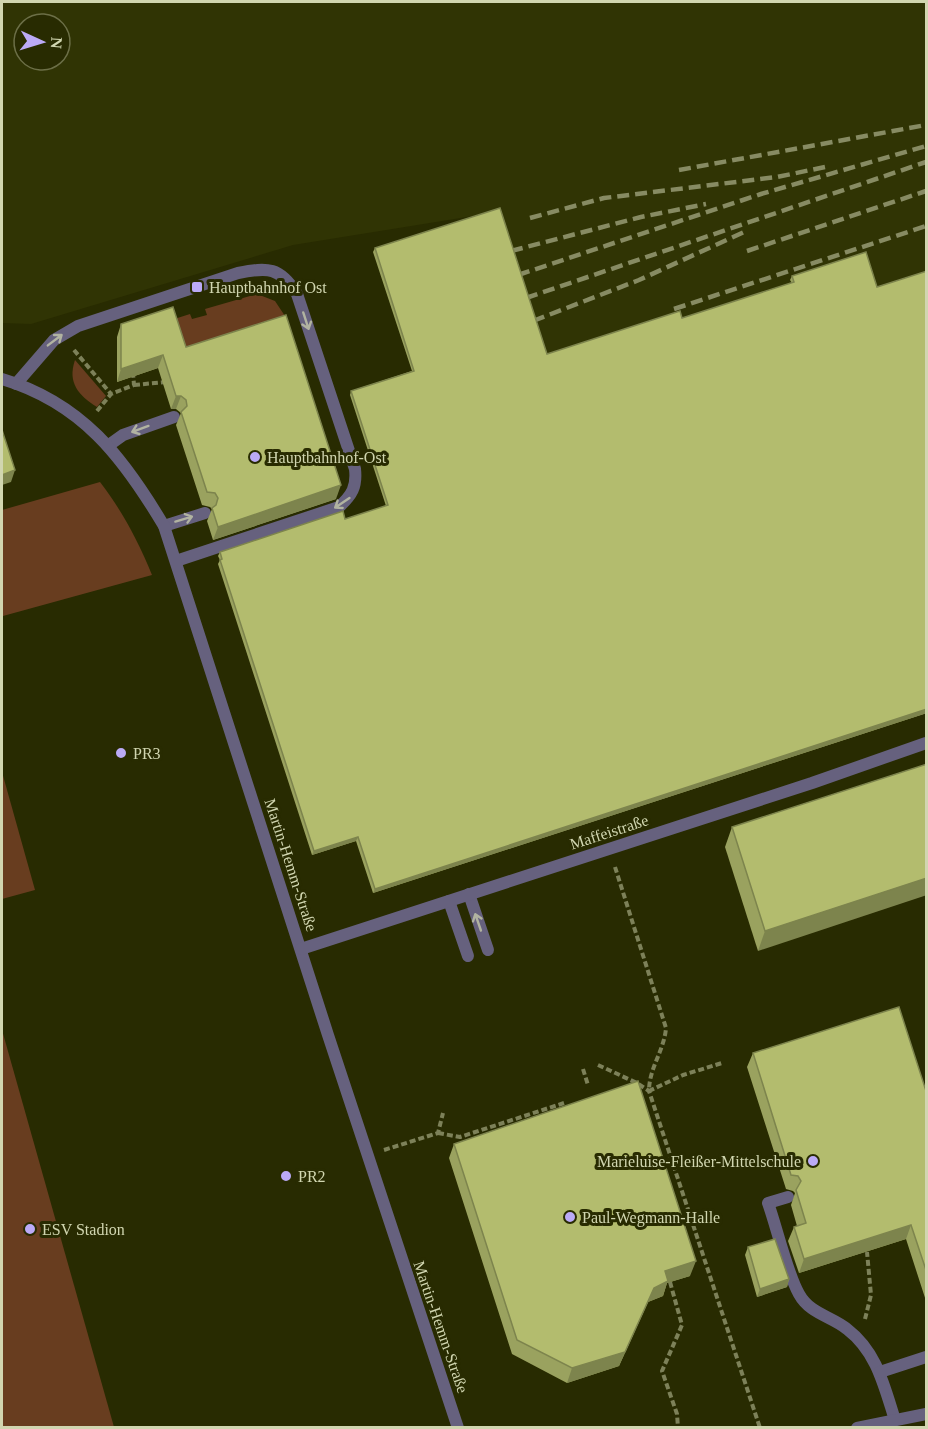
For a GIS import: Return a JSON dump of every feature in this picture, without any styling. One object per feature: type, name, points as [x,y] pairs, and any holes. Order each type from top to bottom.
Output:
[{"type":"street","points":[[16,384],[54,340],[78,326],[247,271],[273,270],[288,279],[297,294],[355,469],[356,483],[351,496],[339,507],[176,561]]},
{"type":"street","name":"Martin-Hemm-Straße","points":[[2,379],[61,406],[109,445],[135,477],[164,526],[367,1155],[458,1428]]},
{"type":"street","points":[[109,445],[123,435],[174,417]]},
{"type":"street","points":[[164,526],[205,513]]},
{"type":"street","name":"Maffeistraße","points":[[301,949],[610,849],[927,742]]},
{"type":"street","points":[[469,894],[488,950]]},
{"type":"street","points":[[449,901],[468,956]]},
{"type":"street","points":[[788,1197],[768,1203],[800,1295],[817,1313],[845,1327],[867,1348],[880,1372],[895,1420]]},
{"type":"street","points":[[880,1372],[927,1358]]},
{"type":"street","points":[[857,1428],[927,1414]]},
{"type":"path","points":[[74,350],[111,394]]},
{"type":"path","points":[[132,362],[134,385]]},
{"type":"path","points":[[96,412],[111,394],[134,385],[174,378],[163,380],[162,377]]},
{"type":"path","points":[[610,849],[666,1028],[665,1046],[649,1077],[649,1091],[760,1428]]},
{"type":"path","points":[[649,1091],[683,1075],[722,1063]]},
{"type":"path","points":[[598,1065],[649,1091]]},
{"type":"path","points":[[583,1069],[588,1085]]},
{"type":"path","points":[[367,1155],[438,1133],[460,1137],[564,1103]]},
{"type":"path","points":[[438,1133],[443,1113]]},
{"type":"path","points":[[860,1341],[871,1295],[867,1252]]},
{"type":"path","points":[[670,1282],[682,1325],[662,1371],[677,1414],[678,1428]]},
{"type":"shaded area","points":[[2,2],[926,2],[926,274],[876,291],[791,280],[793,286],[681,322],[546,358],[498,212],[293,245],[31,324],[2,323]]},
{"type":"shaded area","points":[[257,294],[275,301],[285,316],[181,361],[168,321],[190,314],[192,319],[207,315],[205,309]]},
{"type":"shaded area","points":[[75,360],[106,396],[97,407],[76,388],[73,376]]},
{"type":"shaded area","points":[[100,482],[129,527],[152,575],[3,616],[2,510]]},
{"type":"shaded area","points":[[2,772],[35,890],[2,899]]},
{"type":"shaded area","name":"ESV Stadion","points":[[2,1030],[114,1427],[2,1427]]},
{"type":"building","points":[[500,208],[547,354],[680,311],[682,318],[794,282],[792,276],[866,252],[877,287],[927,271],[927,709],[375,889],[358,837],[314,851],[220,560],[222,559],[220,552],[343,511],[345,519],[388,505],[351,391],[414,371],[375,248]]},
{"type":"building","name":"Hauptbahnhof-Ost","points":[[173,307],[186,347],[286,315],[341,485],[218,527],[212,508],[216,505],[218,498],[215,493],[207,492],[181,412],[187,406],[186,400],[181,396],[176,396],[163,355],[121,369],[121,324]]},
{"type":"building","points":[[2,430],[15,470],[2,475]]},
{"type":"building","points":[[927,764],[927,878],[765,931],[732,827]]},
{"type":"building","name":"Marieluise-Fleißer-Mittelschule","points":[[899,1007],[927,1094],[927,1273],[911,1225],[804,1259],[794,1227],[806,1223],[796,1190],[801,1181],[798,1176],[791,1175],[753,1053]]},
{"type":"building","name":"Paul-Wegmann-Halle","points":[[638,1081],[696,1261],[665,1271],[668,1281],[654,1288],[625,1352],[572,1368],[517,1340],[454,1144]]},
{"type":"building","points":[[775,1239],[789,1279],[760,1289],[748,1247]]},
{"type":"railway","points":[[679,170],[926,125]]},
{"type":"railway","points":[[518,275],[761,194],[926,146]]},
{"type":"railway","points":[[526,298],[926,162]]},
{"type":"railway","points":[[530,218],[604,198],[777,177],[825,167]]},
{"type":"railway","points":[[747,251],[926,191]]},
{"type":"railway","points":[[511,251],[641,217],[706,204]]},
{"type":"railway","points":[[674,309],[926,226]]},
{"type":"railway","points":[[533,321],[639,280],[744,232]]},
{"type":"place","name":"Hauptbahnhof Ost","points":[[197,287]]},
{"type":"place","name":"Hauptbahnhof-Ost","points":[[255,457]]},
{"type":"place","name":"PR3","points":[[121,753]]},
{"type":"place","name":"Marieluise-Fleißer-Mittelschule","points":[[813,1161]]},
{"type":"place","name":"PR2","points":[[286,1176]]},
{"type":"place","name":"Paul-Wegmann-Halle","points":[[570,1217]]},
{"type":"place","name":"ESV Stadion","points":[[30,1229]]}]
